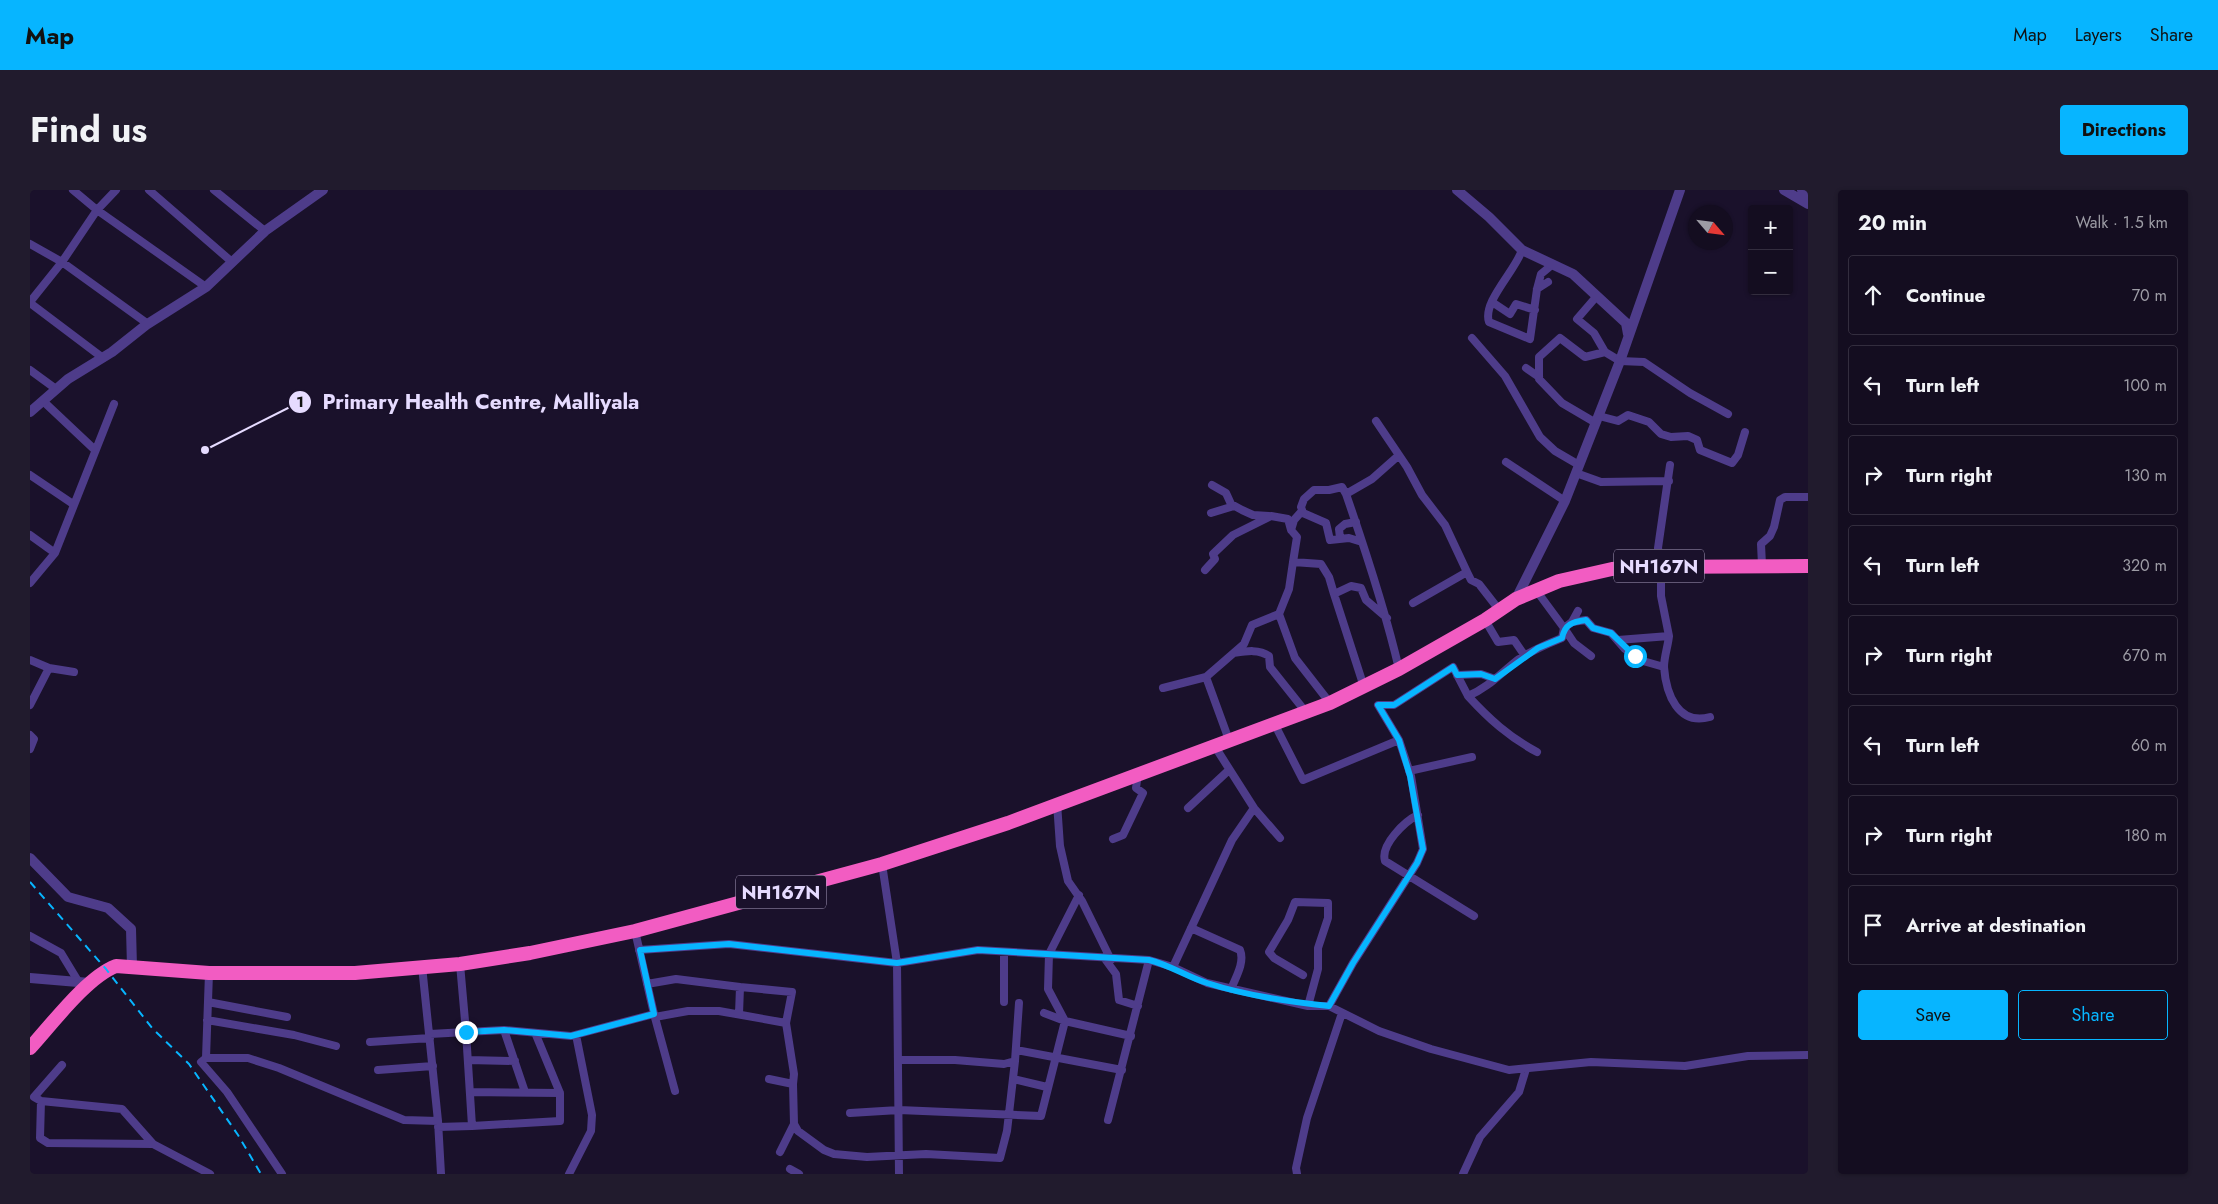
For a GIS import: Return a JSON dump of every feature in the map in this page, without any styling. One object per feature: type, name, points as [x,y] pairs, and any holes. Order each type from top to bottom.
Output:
[{"type":"highway","name":"NH167N","points":[[30,1048],[84,982],[106,969],[116,966],[210,973],[323,975],[460,964],[530,953],[635,931],[882,864],[971,836],[1330,703],[1399,669],[1516,600],[1559,580],[1612,569],[1661,566],[1808,566]]},
{"type":"street","points":[[73,190],[97,210],[206,287]]},
{"type":"street","points":[[103,358],[30,303],[62,262],[97,210],[116,190]]},
{"type":"street","points":[[149,190],[232,262]]},
{"type":"street","points":[[214,190],[265,231]]},
{"type":"street","points":[[1457,190],[1489,217],[1522,250],[1573,274],[1626,323],[1628,330],[1627,343]]},
{"type":"street","points":[[1516,600],[1565,502],[1627,343],[1680,190]]},
{"type":"street","points":[[1784,190],[1808,204]]},
{"type":"street","points":[[1802,190],[1808,194]]},
{"type":"street","points":[[30,412],[68,379],[103,358],[148,324],[206,287],[265,231],[315,192]]},
{"type":"street","points":[[30,244],[62,262],[148,324]]},
{"type":"street","points":[[1522,250],[1520,258],[1505,277],[1492,302],[1487,317],[1489,322],[1507,328],[1522,338],[1530,339],[1541,274],[1553,264]]},
{"type":"street","points":[[1537,289],[1548,282]]},
{"type":"street","points":[[1596,297],[1578,319],[1594,333],[1605,352],[1620,361],[1644,362],[1690,393],[1728,414]]},
{"type":"street","points":[[1492,302],[1510,314],[1516,304],[1535,310]]},
{"type":"street","points":[[1472,338],[1505,376],[1540,437],[1578,469],[1601,482],[1669,481]]},
{"type":"street","points":[[1539,377],[1538,357],[1560,338],[1585,357],[1605,352]]},
{"type":"street","points":[[1526,368],[1539,377],[1562,403],[1597,420],[1618,421],[1628,415],[1649,422],[1661,434],[1671,437],[1688,436],[1697,440],[1700,450],[1732,462],[1738,455],[1745,432]]},
{"type":"street","points":[[30,370],[56,389]]},
{"type":"street","points":[[43,401],[95,450]]},
{"type":"street","points":[[30,583],[55,553],[114,404]]},
{"type":"street","points":[[1376,421],[1407,467],[1422,495],[1445,525],[1470,580],[1479,584],[1500,611]]},
{"type":"street","points":[[1346,494],[1372,479],[1398,456]]},
{"type":"street","points":[[1506,462],[1565,502]]},
{"type":"street","points":[[1670,466],[1658,548],[1661,566],[1661,596],[1669,636],[1664,666],[1670,691],[1683,715],[1699,720],[1710,717]]},
{"type":"street","points":[[30,475],[73,504]]},
{"type":"street","points":[[1212,485],[1226,493],[1234,506],[1253,515],[1288,519],[1291,530],[1297,537],[1289,589],[1280,614],[1295,658],[1330,703]]},
{"type":"street","points":[[1302,512],[1301,507],[1304,499],[1314,490],[1329,490],[1342,487],[1356,522],[1387,618],[1399,669]]},
{"type":"street","points":[[1762,565],[1761,544],[1770,536],[1774,528],[1780,500],[1785,497],[1808,497]]},
{"type":"street","points":[[1211,513],[1234,506]]},
{"type":"street","points":[[1291,530],[1294,520],[1302,512]]},
{"type":"street","points":[[1302,512],[1326,522],[1330,540],[1348,538],[1362,542]]},
{"type":"street","points":[[1205,570],[1215,559],[1213,554],[1233,535],[1271,516]]},
{"type":"street","points":[[1340,538],[1339,529],[1345,524],[1356,522]]},
{"type":"street","points":[[30,535],[55,553]]},
{"type":"street","points":[[1293,562],[1321,564],[1329,577],[1364,687]]},
{"type":"street","points":[[1413,603],[1467,572]]},
{"type":"street","points":[[1334,594],[1351,586],[1361,588],[1366,600],[1387,618]]},
{"type":"street","points":[[1536,590],[1574,643],[1591,656]]},
{"type":"street","points":[[1468,696],[1480,691],[1525,656],[1538,648],[1562,638],[1564,628],[1572,622],[1578,611]]},
{"type":"street","points":[[1163,688],[1206,677],[1244,644],[1252,625],[1280,614]]},
{"type":"street","points":[[1485,620],[1498,642],[1514,640],[1525,656]]},
{"type":"street","points":[[1572,622],[1586,620],[1593,628],[1611,633],[1625,649],[1643,661],[1664,666]]},
{"type":"street","points":[[1618,640],[1669,636]]},
{"type":"street","points":[[1234,653],[1250,650],[1264,652],[1269,656],[1270,667],[1305,711]]},
{"type":"street","points":[[30,660],[49,668],[74,672]]},
{"type":"street","points":[[1329,1006],[1353,963],[1409,876],[1423,849],[1409,771],[1399,740],[1378,705],[1394,705],[1453,667],[1468,696],[1493,723],[1516,740],[1537,752]]},
{"type":"street","points":[[30,705],[49,668]]},
{"type":"street","points":[[1457,675],[1481,674],[1495,679]]},
{"type":"street","points":[[1206,677],[1229,740]]},
{"type":"street","points":[[1274,723],[1302,780],[1399,740]]},
{"type":"street","points":[[30,735],[34,739],[30,750]]},
{"type":"street","points":[[1214,745],[1254,808],[1280,838]]},
{"type":"street","points":[[1409,771],[1472,757]]},
{"type":"street","points":[[1188,808],[1229,770]]},
{"type":"street","points":[[1113,839],[1123,835],[1143,793],[1136,788],[1138,773]]},
{"type":"street","points":[[1057,803],[1060,846],[1068,881],[1078,895],[1116,974],[1119,1000],[1138,1006]]},
{"type":"street","points":[[1173,967],[1232,840],[1254,808]]},
{"type":"street","points":[[1418,814],[1400,827],[1383,856],[1385,861],[1474,916]]},
{"type":"street","points":[[30,858],[68,897],[108,908],[131,929],[132,967]]},
{"type":"street","points":[[882,864],[897,963],[899,1060],[897,1155],[899,1174]]},
{"type":"street","points":[[850,1113],[899,1110],[1041,1116],[1065,1021],[1048,989],[1048,954],[1078,895]]},
{"type":"street","points":[[1303,975],[1274,958],[1269,952],[1288,920],[1295,902],[1328,903],[1328,918],[1318,948],[1318,969],[1308,1006]]},
{"type":"street","points":[[1191,928],[1240,950],[1242,953],[1240,968],[1231,988]]},
{"type":"street","points":[[635,931],[654,1016],[675,1091]]},
{"type":"street","points":[[30,936],[61,953],[84,982]]},
{"type":"street","points":[[640,950],[729,944],[897,963],[978,950],[1149,960],[1173,967],[1207,983],[1308,1006],[1329,1006],[1379,1031],[1430,1049],[1509,1070],[1590,1062],[1685,1066],[1748,1056],[1808,1055]]},
{"type":"street","points":[[1004,952],[1004,1002]]},
{"type":"street","points":[[1108,1120],[1149,960]]},
{"type":"street","points":[[460,964],[472,1126]]},
{"type":"street","points":[[422,966],[433,1066],[441,1174]]},
{"type":"street","points":[[206,1058],[210,973]]},
{"type":"street","points":[[30,978],[84,982]]},
{"type":"street","points":[[647,984],[676,979],[792,992],[786,1023],[794,1074],[794,1124],[780,1152]]},
{"type":"street","points":[[739,1014],[740,987]]},
{"type":"street","points":[[208,1002],[287,1017]]},
{"type":"street","points":[[794,1124],[798,1131],[824,1150],[834,1154],[867,1157],[897,1155],[1000,1158],[1008,1132],[1019,1004]]},
{"type":"street","points":[[370,1042],[504,1030],[536,1035],[576,1035],[654,1016],[688,1011],[739,1014],[786,1023]]},
{"type":"street","points":[[1044,1013],[1065,1021],[1131,1036]]},
{"type":"street","points":[[1297,1174],[1296,1168],[1306,1118],[1342,1013]]},
{"type":"street","points":[[207,1020],[294,1035],[336,1046]]},
{"type":"street","points":[[504,1030],[525,1092]]},
{"type":"street","points":[[281,1172],[227,1092],[201,1062],[206,1058],[248,1058],[279,1068],[404,1120],[472,1126],[524,1122],[559,1123],[561,1120],[560,1093],[536,1035]]},
{"type":"street","points":[[569,1174],[591,1130],[592,1114],[576,1035]]},
{"type":"street","points":[[1016,1050],[1122,1070]]},
{"type":"street","points":[[468,1060],[515,1061]]},
{"type":"street","points":[[899,1060],[955,1060],[1004,1064],[1015,1061]]},
{"type":"street","points":[[62,1065],[31,1097],[42,1102],[122,1109],[154,1144],[210,1174]]},
{"type":"street","points":[[378,1070],[433,1066]]},
{"type":"street","points":[[1463,1174],[1480,1137],[1519,1092],[1526,1068]]},
{"type":"street","points":[[768,1079],[793,1084]]},
{"type":"street","points":[[1013,1079],[1047,1087]]},
{"type":"street","points":[[470,1092],[560,1093]]},
{"type":"street","points":[[42,1102],[39,1132],[40,1138],[48,1144],[154,1144]]},
{"type":"street","points":[[790,1169],[798,1174]]},
{"type":"railway","points":[[30,882],[106,969],[152,1028],[189,1064],[238,1135],[261,1174]]},
{"type":"place","name":"Primary Health Centre, Malliyala","points":[[205,450]]},
{"type":"route","points":[[466,1032],[504,1030],[536,1035],[571,1036],[654,1014],[640,950],[729,944],[897,963],[936,959],[978,950],[1111,960],[1149,960],[1173,967],[1207,983],[1308,1006],[1329,1006],[1353,963],[1417,863],[1423,849],[1409,771],[1399,740],[1378,705],[1394,705],[1418,692],[1453,667],[1457,675],[1481,674],[1495,679],[1538,648],[1562,638],[1564,628],[1572,622],[1586,620],[1593,628],[1611,633],[1625,649],[1635,656]]}]
